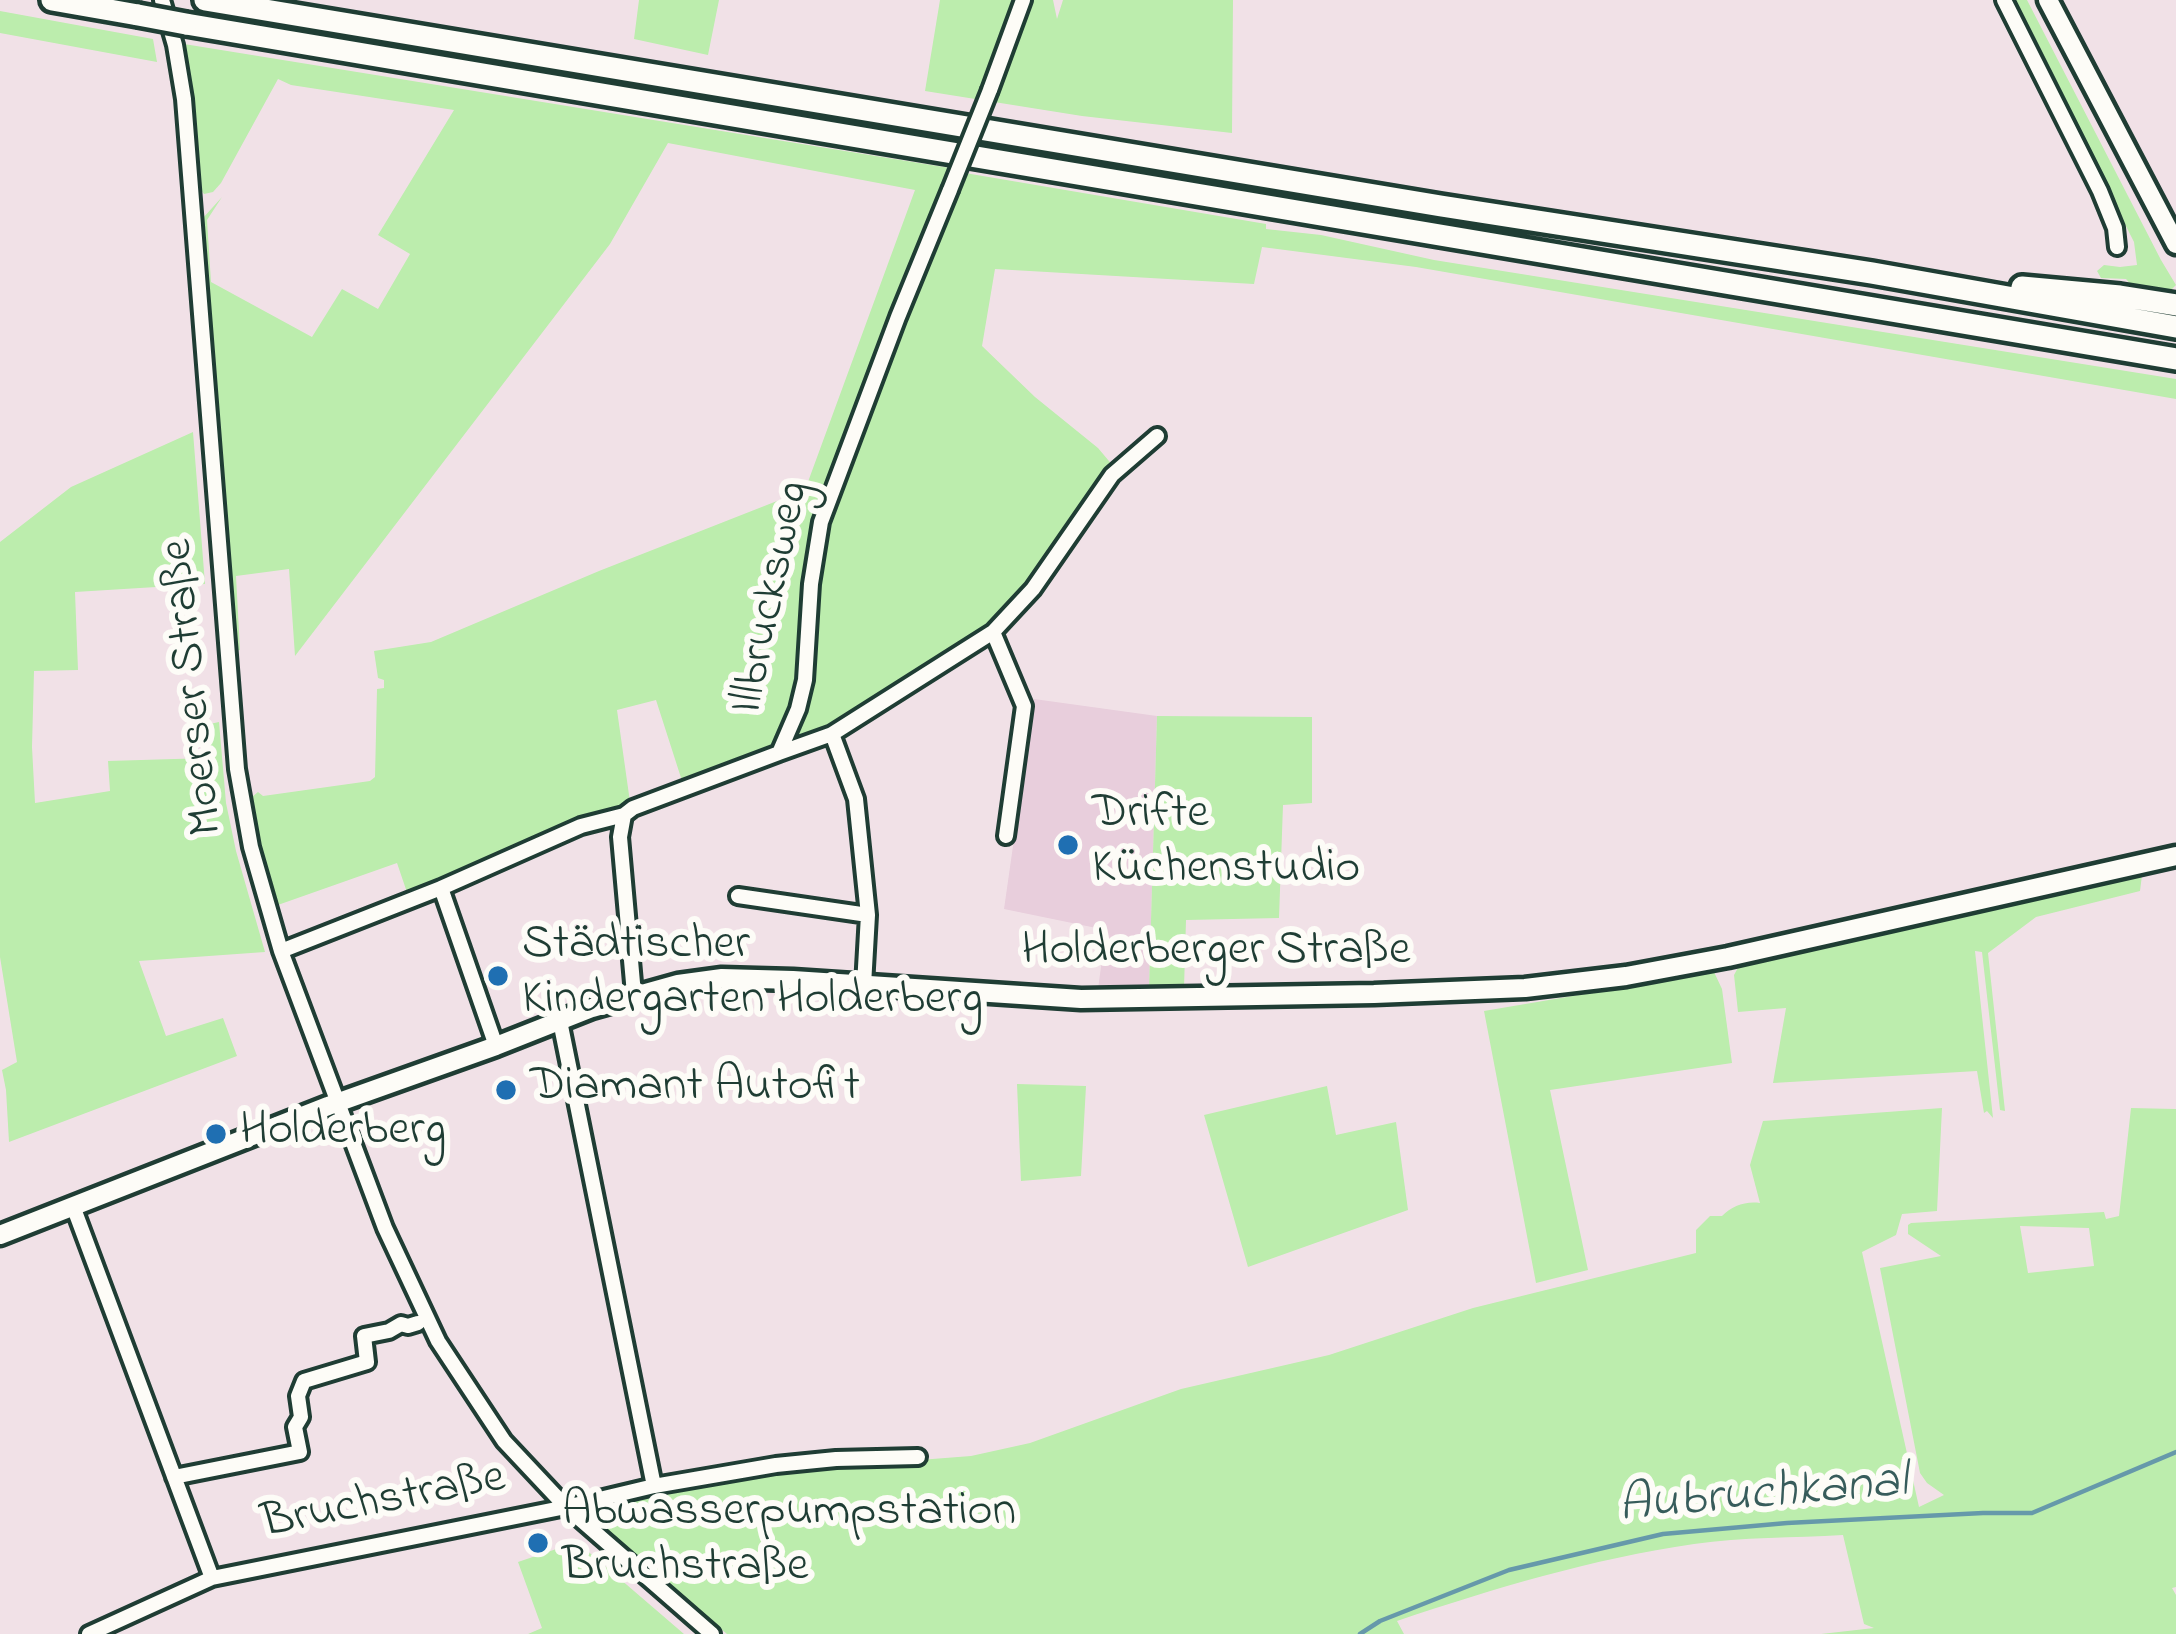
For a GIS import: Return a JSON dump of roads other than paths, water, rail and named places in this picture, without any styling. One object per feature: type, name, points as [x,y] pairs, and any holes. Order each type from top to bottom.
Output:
[{"type":"highway","points":[[52,0],[2176,362]]},
{"type":"highway","points":[[205,0],[2176,327]]},
{"type":"highway","points":[[1872,273],[1916,272],[2176,304]]},
{"type":"main road","points":[[2048,0],[2176,244]]},
{"type":"main road","name":"Holderberger Straße","points":[[0,1235],[339,1102],[634,994],[722,978],[1081,999],[1526,988],[1728,957],[2176,856]]},
{"type":"street","name":"Moerser Straße","points":[[162,0],[184,99],[237,769],[251,847],[281,950],[385,1228],[438,1341],[504,1441],[566,1508],[712,1634]]},
{"type":"street","name":"Illbrucksweg","points":[[281,950],[441,888],[581,826],[624,815],[779,753],[805,680],[821,522],[1023,0]]},
{"type":"street","points":[[2004,0],[2100,191],[2115,228],[2116,247]]},
{"type":"street","points":[[779,753],[832,734],[993,632],[1033,589],[1112,475],[1157,436]]},
{"type":"street","points":[[993,632],[1024,706],[1006,836]]},
{"type":"street","points":[[832,734],[856,799],[868,915],[864,985]]},
{"type":"street","points":[[624,815],[620,837],[634,994]]},
{"type":"street","points":[[441,888],[496,1046]]},
{"type":"street","points":[[738,896],[868,915]]},
{"type":"street","points":[[560,1021],[654,1486]]},
{"type":"street","points":[[73,1206],[212,1578]]},
{"type":"street","points":[[174,1477],[300,1452],[295,1427],[302,1417],[298,1396],[304,1381],[368,1362],[364,1336],[418,1323]]},
{"type":"street","name":"Bruchstraße","points":[[89,1634],[212,1578],[776,1465],[918,1457]]},
{"type":"waterway","name":"Aubruchkanal","points":[[1360,1634],[1380,1621],[1509,1570],[1663,1534],[1787,1523],[2032,1513],[2176,1452]]},
{"type":"place","name":"Drifte Küchenstudio","points":[[1068,845]]},
{"type":"place","name":"Städtischer Kindergarten Holderberg","points":[[498,976]]},
{"type":"place","name":"Diamant Autofit","points":[[506,1090]]},
{"type":"place","name":"Holderberg","points":[[216,1134]]},
{"type":"place","name":"Abwasserpumpstation Bruchstraße","points":[[538,1543]]}]
